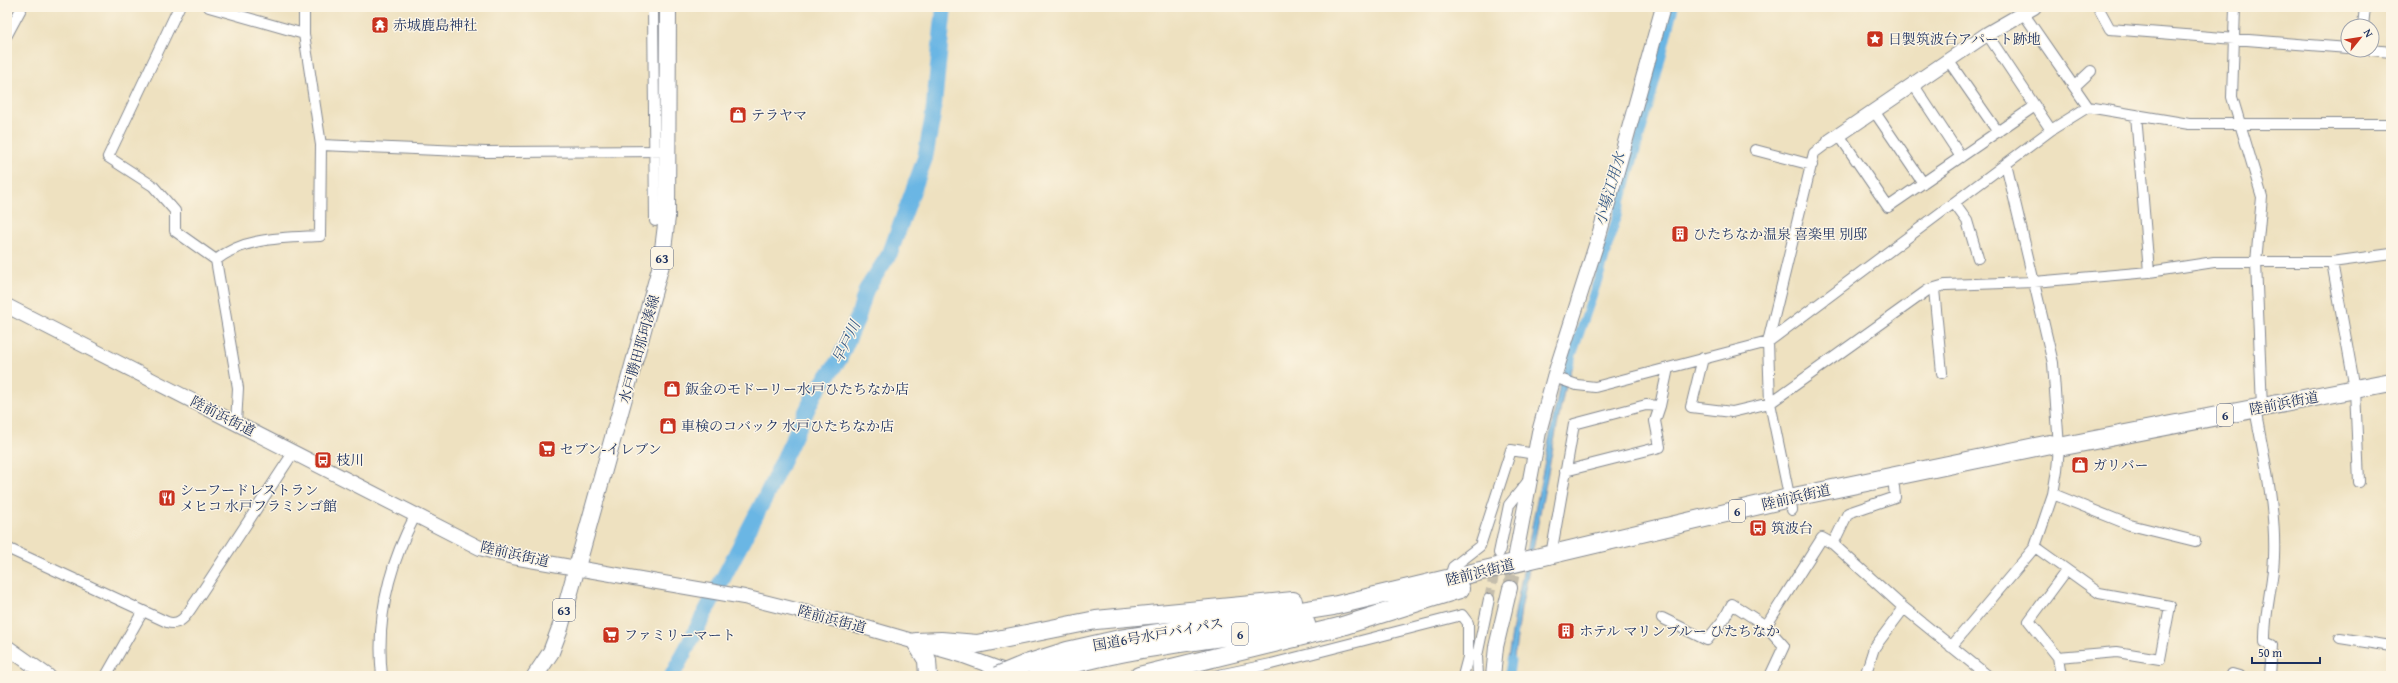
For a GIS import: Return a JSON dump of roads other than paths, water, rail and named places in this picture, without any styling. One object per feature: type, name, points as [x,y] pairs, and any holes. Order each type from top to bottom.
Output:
[{"type":"highway","name":"陸前浜街道","points":[[1417,588],[1551,555],[1791,504],[2050,444],[2059,446],[2391,382]]},
{"type":"highway","name":"陸前浜街道","points":[[1437,596],[1791,504],[1894,487],[2052,454],[2059,446]]},
{"type":"highway","name":"国道6号水戸バイパス","points":[[1030,672],[1067,651],[1120,639],[1333,606],[1417,588]]},
{"type":"highway","points":[[928,676],[927,660],[916,642],[941,641],[977,644],[1096,620],[1330,598],[1417,588]]},
{"type":"highway","name":"国道6号水戸バイパス","points":[[997,676],[1030,672],[1116,654],[1300,626],[1437,596]]},
{"type":"highway","points":[[1139,676],[1339,627],[1437,596]]},
{"type":"main road","name":"水戸勝田那珂湊線","points":[[535,676],[551,652],[557,639],[658,279],[666,238],[661,152],[668,7]]},
{"type":"main road","points":[[1516,554],[1535,454],[1554,377],[1598,239],[1663,7]]},
{"type":"main road","points":[[1835,138],[2025,9]]},
{"type":"main road","name":"陸前浜街道","points":[[7,306],[415,516],[469,543],[492,552],[739,596],[916,642],[1003,669],[1030,672]]},
{"type":"main road","points":[[1493,676],[1496,647],[1510,588]]},
{"type":"main road","points":[[7,647],[48,676]]},
{"type":"street","points":[[7,35],[22,7]]},
{"type":"street","points":[[179,7],[108,157],[152,186],[175,211],[175,231],[216,260],[238,388],[236,423]]},
{"type":"street","points":[[209,7],[304,34]]},
{"type":"street","points":[[216,260],[226,252],[242,244],[279,238],[320,236],[321,145],[304,34],[304,7]]},
{"type":"street","points":[[653,7],[661,152],[655,221]]},
{"type":"street","points":[[2098,7],[2110,29],[2232,37],[2340,47]]},
{"type":"street","points":[[2235,7],[2232,37],[2232,97],[2239,125],[2262,197],[2256,262],[2258,408],[2268,477],[2274,557],[2265,619],[2266,642],[2272,645],[2270,676]]},
{"type":"street","points":[[2364,18],[2365,7]]},
{"type":"street","points":[[2025,9],[2088,107]]},
{"type":"street","points":[[1987,34],[2051,130]]},
{"type":"street","points":[[2380,51],[2391,52]]},
{"type":"street","points":[[1948,60],[1998,132]]},
{"type":"street","points":[[2075,86],[2091,71]]},
{"type":"street","points":[[1913,84],[1961,157]]},
{"type":"street","points":[[1791,504],[1770,404],[1768,342],[1814,153],[1835,138],[1888,207],[2036,106]]},
{"type":"street","points":[[1554,377],[1577,385],[1595,387],[1768,342],[2051,130],[2088,107],[2189,124],[2391,124]]},
{"type":"street","points":[[1874,111],[1923,183]]},
{"type":"street","points":[[2136,115],[2149,272]]},
{"type":"street","points":[[321,145],[485,152],[661,152]]},
{"type":"street","points":[[1755,150],[1812,165]]},
{"type":"street","points":[[1951,647],[2035,547],[2053,494],[2059,446],[2053,363],[2006,164]]},
{"type":"street","points":[[1954,203],[1967,221],[1978,258]]},
{"type":"street","points":[[1703,358],[1691,407],[1732,412],[1770,404],[1934,289],[1945,285],[2034,282],[2149,272],[2214,262],[2332,262],[2391,254]]},
{"type":"street","points":[[2332,262],[2355,390],[2359,482]]},
{"type":"street","points":[[1934,289],[1942,374]]},
{"type":"street","points":[[1565,471],[1660,447],[1655,421],[1660,406],[1668,368]]},
{"type":"street","points":[[1551,555],[1574,424],[1646,405],[1660,406]]},
{"type":"street","points":[[1449,580],[1453,567],[1480,546],[1511,450],[1535,454]]},
{"type":"street","points":[[7,548],[173,624],[183,619],[293,453]]},
{"type":"street","points":[[1498,553],[1509,504],[1530,479]]},
{"type":"street","points":[[1833,544],[1848,513],[1895,497],[1894,487]]},
{"type":"street","points":[[2053,494],[2130,524],[2195,541]]},
{"type":"street","points":[[382,676],[381,628],[385,598],[394,560],[415,516]]},
{"type":"street","points":[[1766,626],[1822,538],[1833,544],[1904,608],[1988,676]]},
{"type":"street","points":[[2035,547],[2066,571],[2099,593],[2170,606],[2160,659],[2117,652],[2058,657]]},
{"type":"street","points":[[2061,676],[2058,657],[2029,622],[2066,571]]},
{"type":"street","points":[[1478,676],[1477,656],[1489,599]]},
{"type":"street","points":[[1662,618],[1707,640],[1724,619],[1732,604],[1766,626],[1784,646],[1770,676]]},
{"type":"street","points":[[1865,676],[1874,648],[1904,608]]},
{"type":"street","points":[[106,676],[143,611]]},
{"type":"street","points":[[1214,676],[1271,664],[1462,615],[1468,623],[1468,657],[1463,676]]},
{"type":"street","points":[[2340,638],[2391,646]]},
{"type":"water","points":[[1570,352],[1576,354],[1565,386],[1521,609],[1512,672],[1506,671],[1516,608],[1560,384]]},
{"type":"waterway","name":"早戸川","points":[[672,676],[765,498],[815,393],[839,360],[858,317],[866,290],[890,253],[925,158],[933,115],[944,7]]},
{"type":"waterway","name":"小場江用水","points":[[1569,364],[1601,271],[1651,99],[1674,7]]},
{"type":"waterway","name":"小場江用水","points":[[1509,676],[1511,660]]},
{"type":"tunnel","points":[[1510,588],[1516,555]]},
{"type":"tunnel","points":[[1489,599],[1496,565]]},
{"type":"place","name":"赤城鹿島神社","points":[[380,25]]},
{"type":"place","name":"日製筑波台アパート跡地","points":[[1875,39]]},
{"type":"place","name":"テラヤマ","points":[[738,115]]},
{"type":"place","name":"ひたちなか温泉 喜楽里 別邸","points":[[1680,234]]},
{"type":"place","name":"鈑金のモドーリー水戸ひたちなか店","points":[[672,389]]},
{"type":"place","name":"車検のコバック 水戸ひたちなか店","points":[[668,426]]},
{"type":"place","name":"セブン-イレブン","points":[[547,449]]},
{"type":"place","name":"枝川","points":[[323,460]]},
{"type":"place","name":"ガリバー","points":[[2080,465]]},
{"type":"place","name":"シーフードレストラン メヒコ 水戸フラミンゴ館","points":[[167,498]]},
{"type":"place","name":"筑波台","points":[[1758,528]]},
{"type":"place","name":"ホテル マリンブルー ひたちなか","points":[[1566,631]]},
{"type":"place","name":"ファミリーマート","points":[[611,635]]}]
